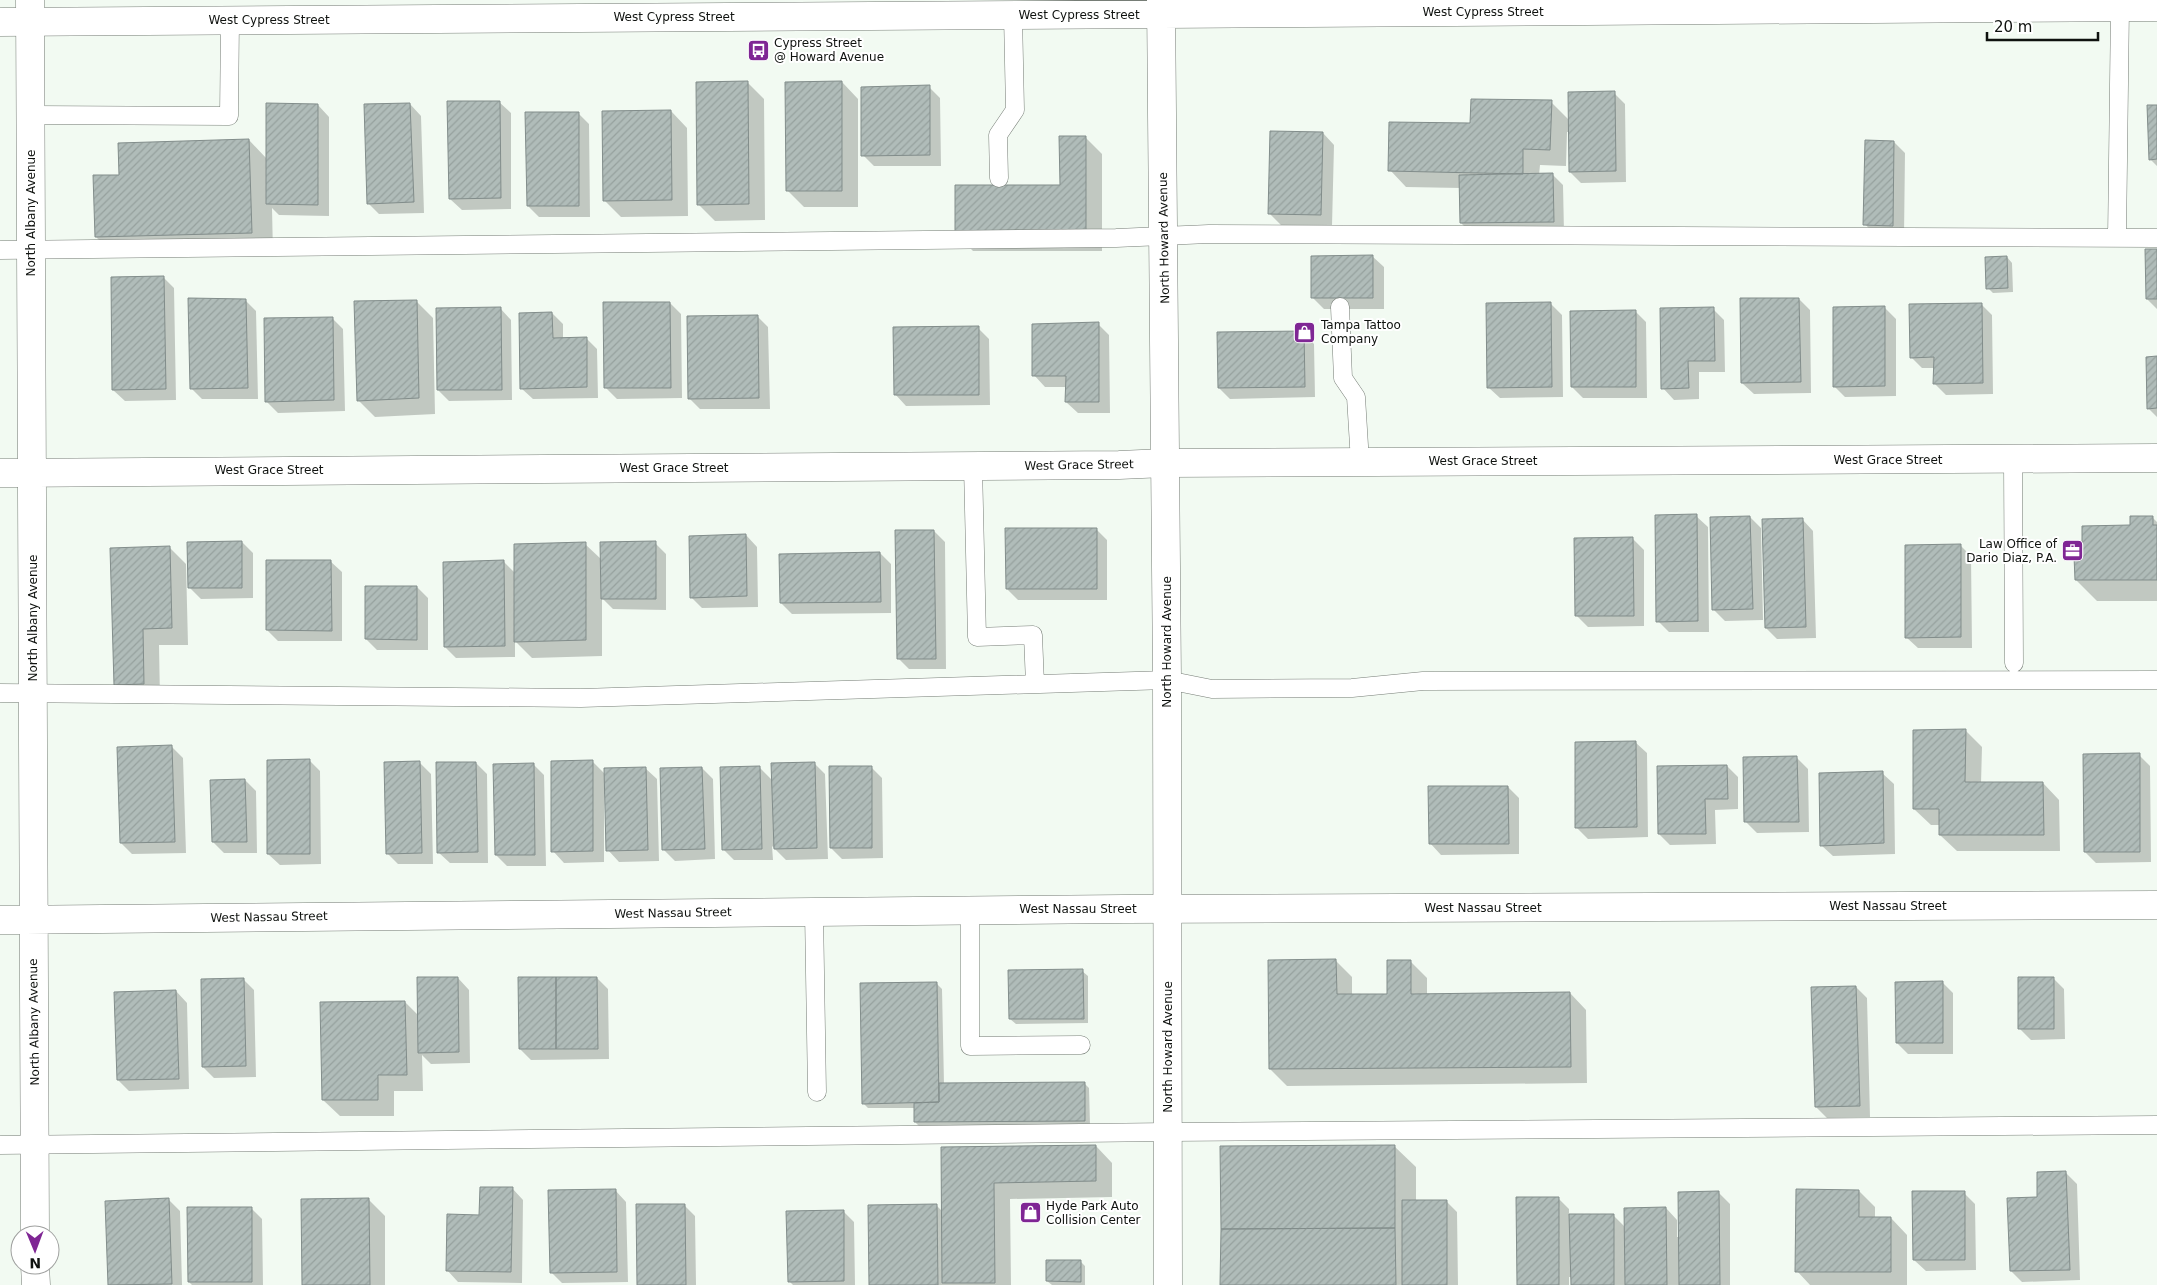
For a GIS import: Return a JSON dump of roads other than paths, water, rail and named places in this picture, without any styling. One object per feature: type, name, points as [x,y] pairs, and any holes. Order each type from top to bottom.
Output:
[{"type":"street","name":"West Cypress Street","points":[[0,22],[30,11],[230,20],[1012,15],[1064,7],[2039,4],[2157,7]]},
{"type":"street","name":"North Howard Avenue","points":[[1161,7],[1167,680],[1168,1285]]},
{"type":"street","name":"North Albany Avenue","points":[[30,11],[35,1225]]},
{"type":"street","name":"West Grace Street","points":[[0,473],[1165,463],[2157,458]]},
{"type":"street","name":"West Nassau Street","points":[[0,920],[970,910],[2157,905]]},
{"type":"lane","points":[[2117,238],[2120,7]]},
{"type":"lane","points":[[999,178],[998,135],[1015,110],[1012,15]]},
{"type":"lane","points":[[31,115],[229,116],[230,20]]},
{"type":"lane","points":[[0,250],[1209,234],[2157,238]]},
{"type":"lane","points":[[1340,307],[1343,378],[1356,397],[1360,462]]},
{"type":"lane","points":[[2014,459],[2014,663]]},
{"type":"lane","points":[[973,466],[978,636],[1033,635],[1034,684]]},
{"type":"lane","points":[[0,693],[581,698],[1167,680],[1212,689],[1222,689],[1352,688],[1423,681],[2157,680]]},
{"type":"lane","points":[[970,910],[970,1046],[1081,1045]]},
{"type":"lane","points":[[814,912],[817,1092]]},
{"type":"lane","points":[[0,1145],[1168,1132],[2157,1126]]},
{"type":"place","name":"Cypress Street @ Howard Avenue","points":[[758,50]]},
{"type":"place","name":"Tampa Tattoo Company","points":[[1305,332]]},
{"type":"place","name":"Law Office of Dario Diaz, P.A.","points":[[2073,551]]},
{"type":"place","name":"Hyde Park Auto Collision Center","points":[[1030,1213]]}]
